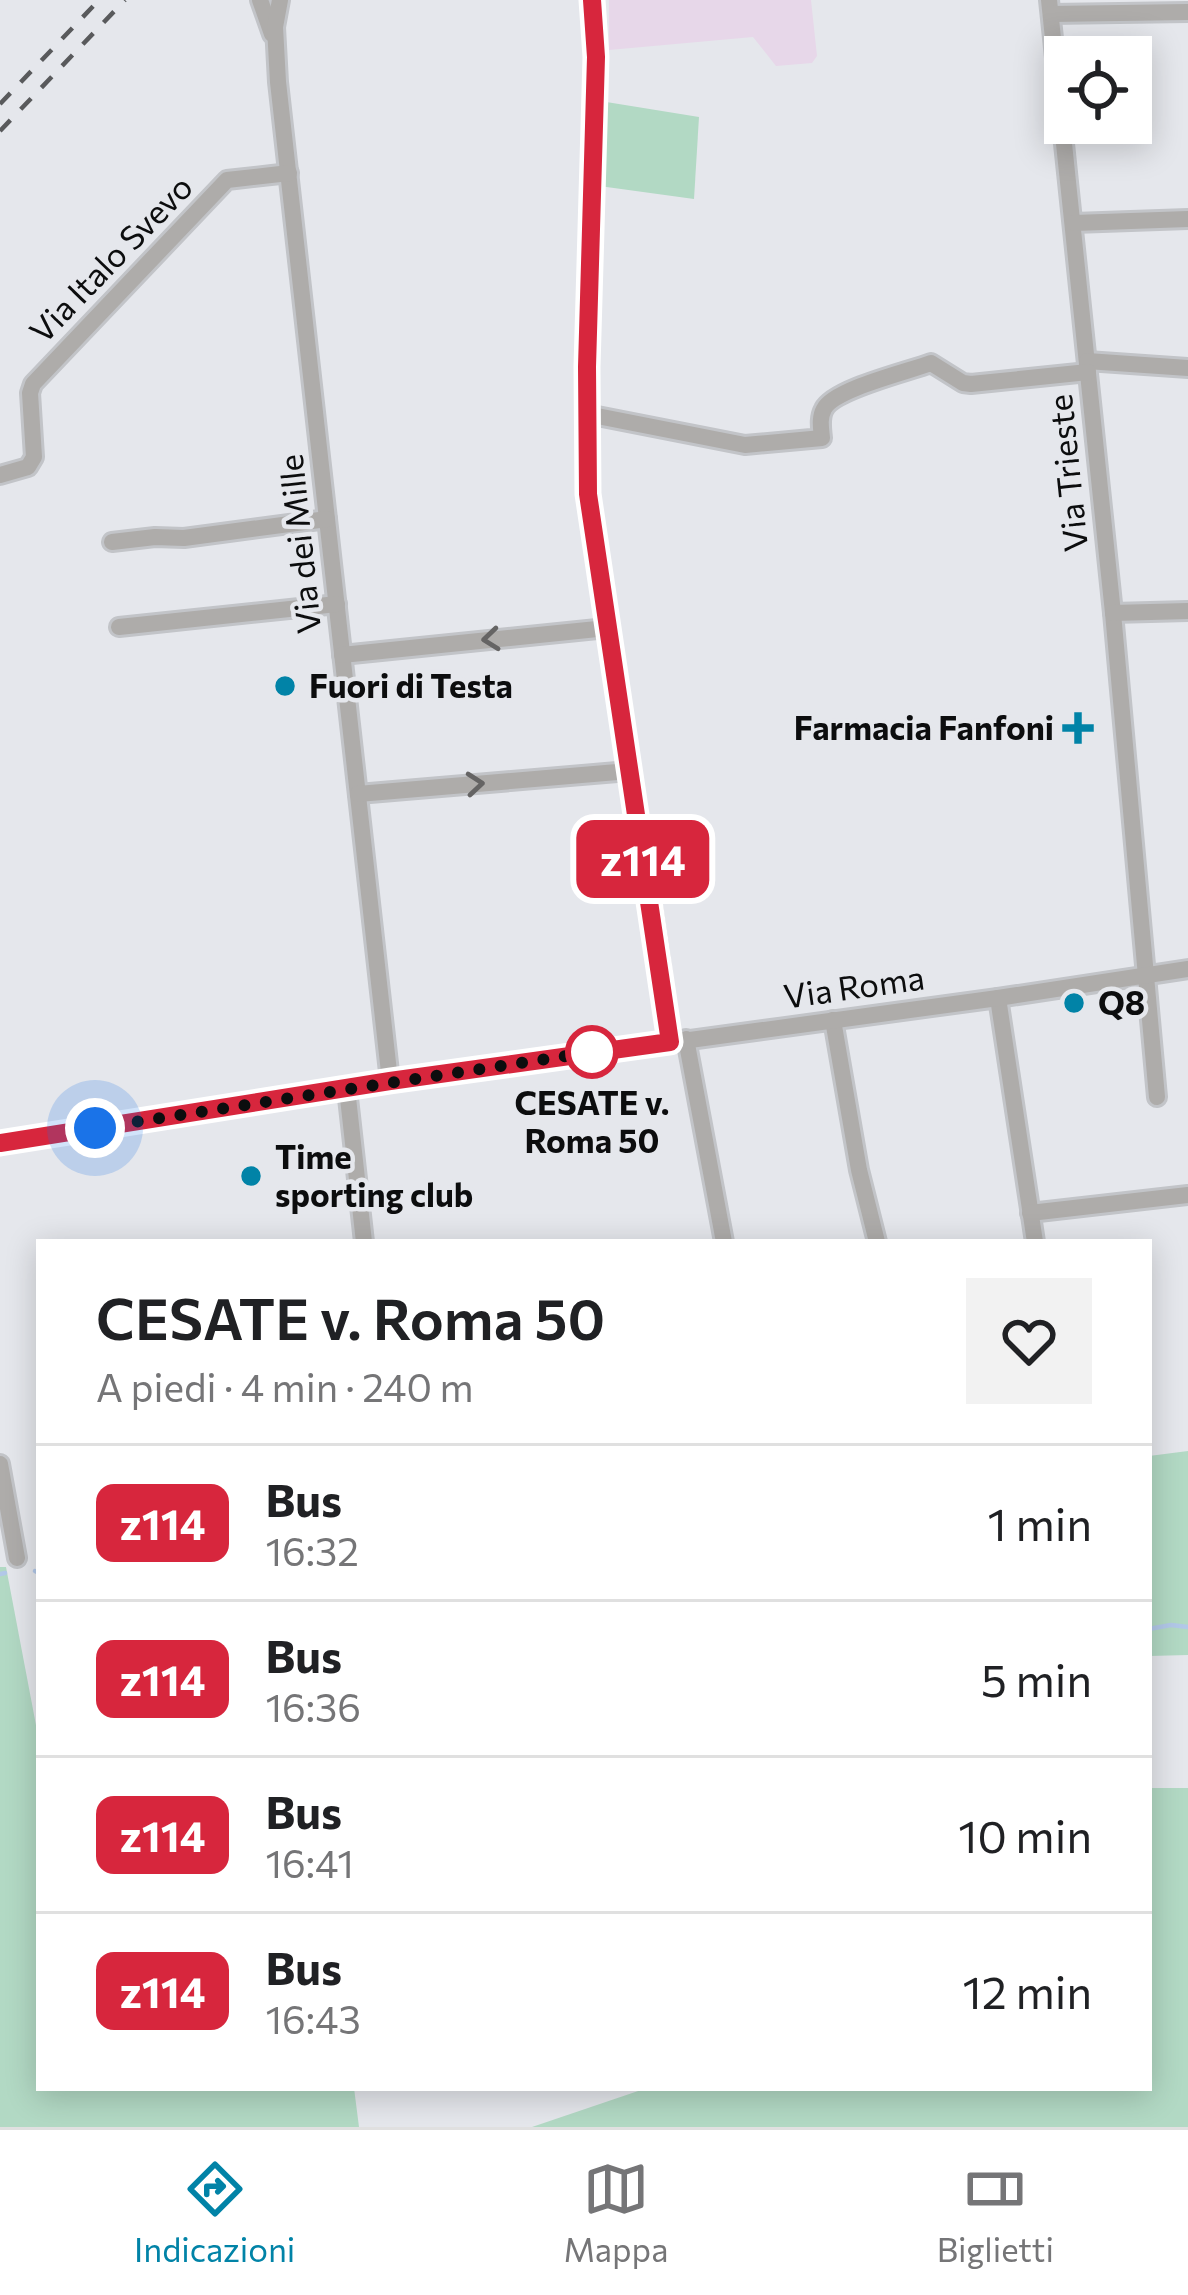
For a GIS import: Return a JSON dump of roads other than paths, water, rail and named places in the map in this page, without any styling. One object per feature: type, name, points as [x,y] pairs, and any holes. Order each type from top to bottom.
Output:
[{"type":"street","points":[[260,0],[275,40]]},
{"type":"street","name":"Via dei Mille","points":[[280,0],[275,40],[390,1081]]},
{"type":"street","points":[[592,0],[596,57],[588,494],[659,952],[723,1239]]},
{"type":"street","points":[[1050,7],[1188,12]]},
{"type":"street","name":"Via Trieste","points":[[1050,7],[1113,613],[1156,1097]]},
{"type":"street","name":"Via Italo Svevo","points":[[0,476],[28,467],[34,457],[33,384],[227,180],[289,173]]},
{"type":"street","points":[[1074,223],[1188,219]]},
{"type":"street","points":[[586,414],[745,445],[822,438],[820,418],[825,404],[844,392],[931,363],[971,384],[1088,367],[1188,368]]},
{"type":"street","points":[[112,542],[184,538],[327,519]]},
{"type":"street","points":[[119,627],[337,604]]},
{"type":"street","points":[[1113,613],[1188,611]]},
{"type":"street","points":[[342,655],[607,628]]},
{"type":"street","points":[[358,794],[629,771]]},
{"type":"street","points":[[1142,941],[1181,970]]},
{"type":"street","name":"Via Roma","points":[[0,1143],[390,1081],[1181,970]]},
{"type":"street","points":[[998,998],[1034,1239]]},
{"type":"street","points":[[833,1020],[876,1239]]},
{"type":"street","points":[[347,1089],[364,1239]]},
{"type":"street","points":[[1030,1213],[1188,1195]]},
{"type":"street","points":[[0,1464],[17,1558]]},
{"type":"waterway","points":[[0,1574],[5,1573]]},
{"type":"waterway","points":[[1152,1628],[1188,1627]]},
{"type":"railway","points":[[0,104],[99,0]]},
{"type":"railway","points":[[0,131],[125,0]]},
{"type":"place","name":"Fuori di Testa","points":[[285,686]]},
{"type":"place","name":"Farmacia Fanfoni","points":[[1078,728]]},
{"type":"place","name":"Q8","points":[[1074,1003]]},
{"type":"place","name":"CESATE v. Roma 50","points":[[592,1052]]},
{"type":"place","name":"Time sporting club","points":[[251,1176]]}]
